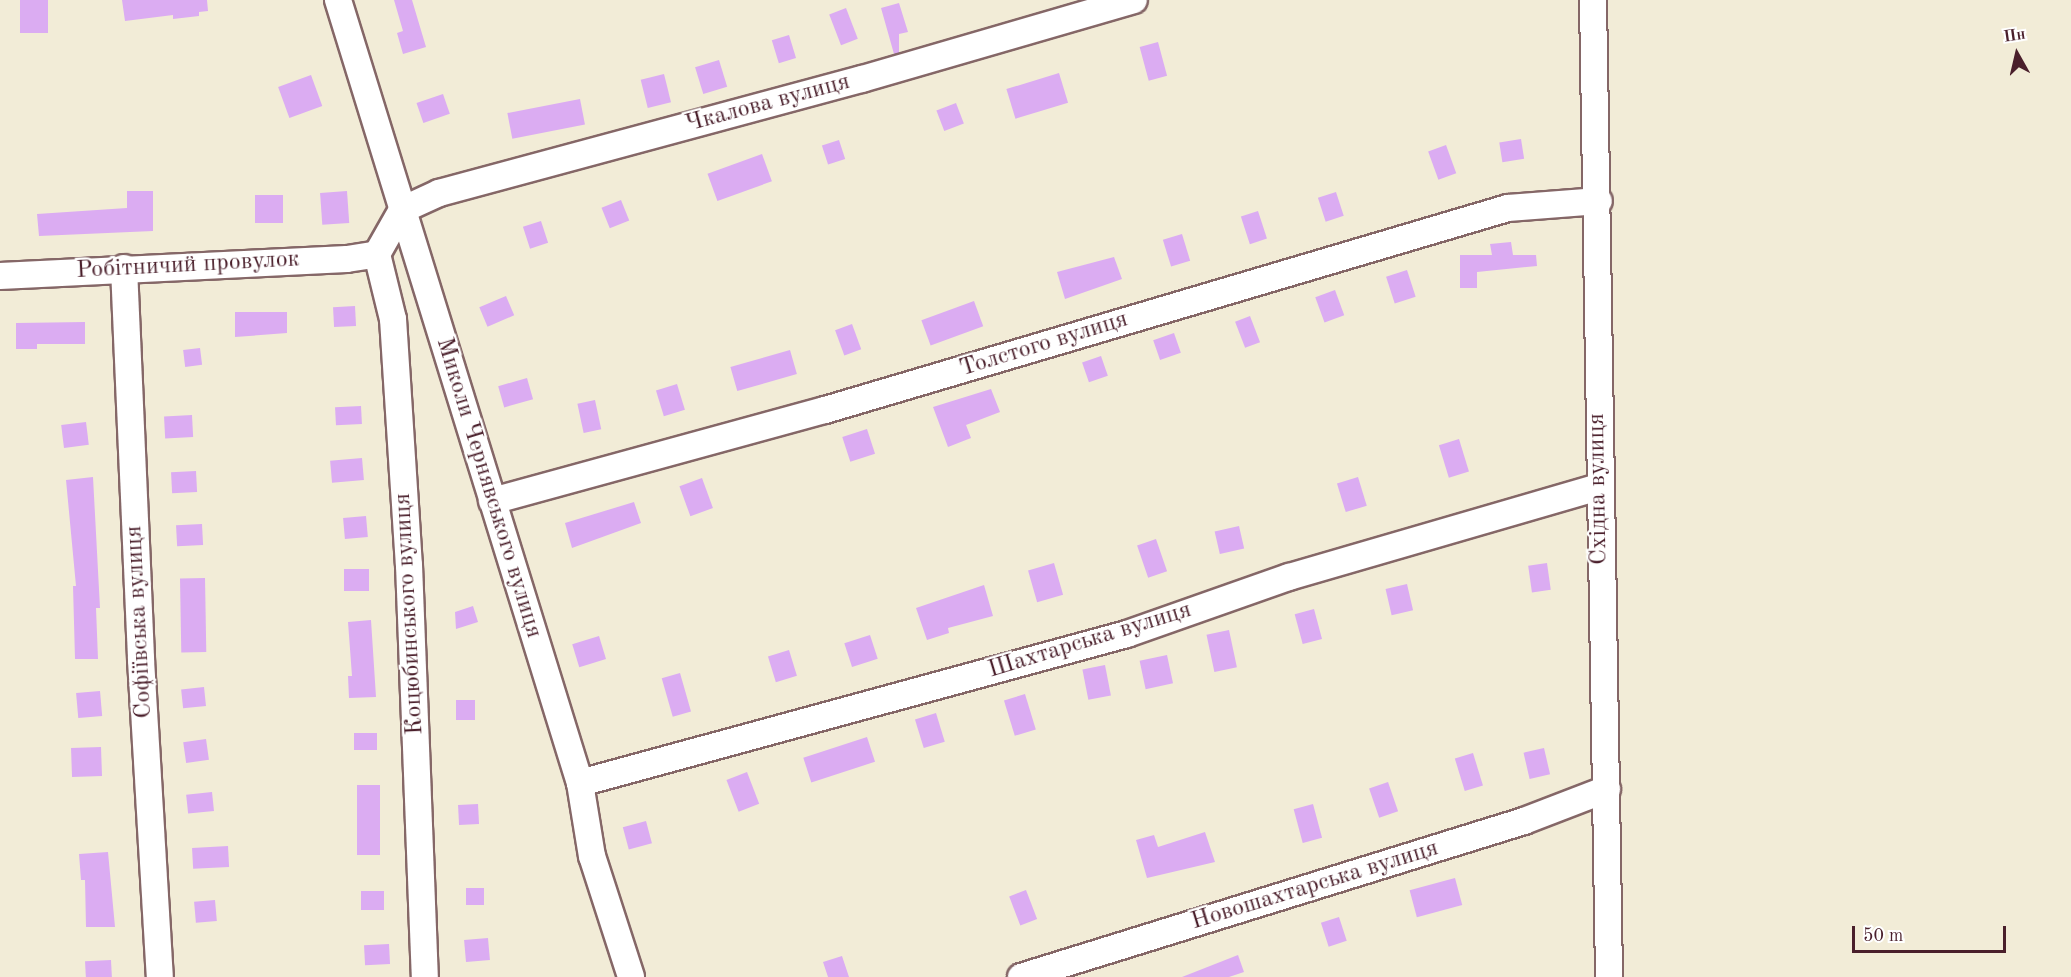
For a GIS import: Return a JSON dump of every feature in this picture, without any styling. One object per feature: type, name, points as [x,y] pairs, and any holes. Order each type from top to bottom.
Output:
[{"type":"street","name":"Миколи Чернявського вулиця","points":[[338,0],[580,783],[592,856],[631,977]]},
{"type":"street","name":"Чкалова вулиця","points":[[402,210],[439,193],[862,79],[1134,0]]},
{"type":"street","name":"Східна вулиця","points":[[1593,0],[1599,201],[1598,487],[1607,789],[1609,977]]},
{"type":"street","name":"Толстого вулиця","points":[[492,501],[825,410],[1508,208],[1599,201]]},
{"type":"street","points":[[377,254],[402,210]]},
{"type":"street","name":"Робітничий провулок","points":[[0,276],[124,268],[347,259],[377,254]]},
{"type":"street","name":"Коцюбинського вулиця","points":[[377,254],[393,319],[396,354],[409,565],[425,977]]},
{"type":"street","name":"Софіївська вулиця","points":[[124,268],[160,977]]},
{"type":"street","name":"Шахтарська вулиця","points":[[580,783],[1127,634],[1289,577],[1598,487]]},
{"type":"street","name":"Новошахтарська вулиця","points":[[1021,977],[1524,821],[1607,789]]},
{"type":"building","points":[[20,0],[48,0],[48,33],[20,33]]},
{"type":"building","points":[[122,0],[207,0],[208,11],[199,12],[199,16],[173,19],[173,15],[125,21]]},
{"type":"building","points":[[394,0],[412,0],[426,47],[403,54],[397,33],[403,31]]},
{"type":"building","points":[[899,3],[908,32],[899,34],[899,53],[894,54],[881,8]]},
{"type":"building","points":[[846,8],[858,39],[841,45],[829,14]]},
{"type":"building","points":[[789,35],[796,58],[779,63],[772,40]]},
{"type":"building","points":[[1158,42],[1167,76],[1149,81],[1140,47]]},
{"type":"building","points":[[719,60],[727,87],[703,94],[695,67]]},
{"type":"building","points":[[1059,73],[1068,103],[1015,119],[1006,89]]},
{"type":"building","points":[[664,74],[671,102],[648,108],[641,80]]},
{"type":"building","points":[[311,75],[322,106],[289,118],[278,87]]},
{"type":"building","points":[[443,94],[450,114],[423,123],[417,103]]},
{"type":"building","points":[[580,99],[585,125],[512,139],[507,113]]},
{"type":"building","points":[[956,103],[964,124],[944,131],[936,111]]},
{"type":"building","points":[[1521,139],[1524,159],[1502,162],[1499,142]]},
{"type":"building","points":[[839,140],[845,159],[828,165],[822,146]]},
{"type":"building","points":[[1446,145],[1456,173],[1438,180],[1428,151]]},
{"type":"building","points":[[762,154],[772,181],[717,201],[707,174]]},
{"type":"building","points":[[127,191],[153,191],[153,231],[39,236],[37,214],[127,208]]},
{"type":"building","points":[[347,191],[349,223],[322,225],[320,193]]},
{"type":"building","points":[[1336,192],[1344,216],[1326,222],[1318,198]]},
{"type":"building","points":[[255,195],[283,195],[283,223],[255,223]]},
{"type":"building","points":[[621,200],[629,220],[610,228],[602,208]]},
{"type":"building","points":[[1258,211],[1267,239],[1250,244],[1241,217]]},
{"type":"building","points":[[541,221],[548,243],[530,249],[523,227]]},
{"type":"building","points":[[1182,234],[1190,261],[1171,267],[1163,240]]},
{"type":"building","points":[[1511,242],[1513,255],[1536,255],[1537,266],[1477,272],[1477,288],[1460,288],[1460,255],[1492,255],[1490,244]]},
{"type":"building","points":[[1114,257],[1122,279],[1065,299],[1057,272]]},
{"type":"building","points":[[1407,270],[1416,297],[1395,303],[1386,277]]},
{"type":"building","points":[[1335,290],[1344,315],[1325,323],[1315,297]]},
{"type":"building","points":[[506,296],[514,315],[488,327],[479,307]]},
{"type":"building","points":[[974,301],[983,326],[931,346],[921,320]]},
{"type":"building","points":[[355,306],[356,326],[334,327],[333,307]]},
{"type":"building","points":[[235,312],[287,312],[287,333],[235,337]]},
{"type":"building","points":[[1250,316],[1260,342],[1245,348],[1235,322]]},
{"type":"building","points":[[85,322],[85,344],[37,344],[37,349],[16,349],[16,323]]},
{"type":"building","points":[[852,324],[861,349],[844,356],[835,330]]},
{"type":"building","points":[[1174,333],[1181,353],[1160,360],[1153,340]]},
{"type":"building","points":[[200,348],[202,365],[185,367],[183,350]]},
{"type":"building","points":[[790,350],[797,374],[737,391],[730,367]]},
{"type":"building","points":[[1101,356],[1108,376],[1089,382],[1082,363]]},
{"type":"building","points":[[527,378],[533,399],[504,407],[498,386]]},
{"type":"building","points":[[677,384],[685,410],[664,416],[656,390]]},
{"type":"building","points":[[991,389],[1000,412],[966,425],[971,438],[948,447],[933,407]]},
{"type":"building","points":[[595,400],[601,429],[584,433],[577,404]]},
{"type":"building","points":[[361,406],[362,424],[336,425],[335,407]]},
{"type":"building","points":[[192,415],[193,437],[165,438],[164,416]]},
{"type":"building","points":[[86,422],[89,445],[64,448],[61,425]]},
{"type":"building","points":[[867,429],[875,454],[850,462],[842,437]]},
{"type":"building","points":[[1459,439],[1469,472],[1449,478],[1439,445]]},
{"type":"building","points":[[362,458],[364,480],[332,483],[330,461]]},
{"type":"building","points":[[196,471],[197,492],[172,493],[171,472]]},
{"type":"building","points":[[93,477],[100,608],[96,608],[98,659],[75,659],[73,586],[76,586],[66,480]]},
{"type":"building","points":[[1358,477],[1367,506],[1346,512],[1337,483]]},
{"type":"building","points":[[702,478],[713,508],[690,516],[679,486]]},
{"type":"building","points":[[634,502],[641,523],[572,548],[565,523]]},
{"type":"building","points":[[366,516],[368,537],[345,539],[343,518]]},
{"type":"building","points":[[202,524],[203,545],[177,546],[176,525]]},
{"type":"building","points":[[1239,526],[1244,548],[1220,554],[1215,532]]},
{"type":"building","points":[[1156,539],[1167,571],[1148,578],[1137,546]]},
{"type":"building","points":[[1054,563],[1063,595],[1037,602],[1028,570]]},
{"type":"building","points":[[1547,563],[1551,590],[1532,592],[1528,566]]},
{"type":"building","points":[[344,569],[369,569],[369,591],[344,591]]},
{"type":"building","points":[[180,578],[205,578],[206,652],[181,652]]},
{"type":"building","points":[[1407,584],[1413,610],[1392,615],[1386,589]]},
{"type":"building","points":[[984,585],[993,616],[948,628],[949,633],[927,640],[916,608]]},
{"type":"building","points":[[473,606],[478,622],[456,629],[455,612]]},
{"type":"building","points":[[1314,609],[1322,639],[1303,644],[1295,614]]},
{"type":"building","points":[[371,620],[376,697],[349,698],[348,676],[352,676],[348,622]]},
{"type":"building","points":[[1229,630],[1237,667],[1214,672],[1207,635]]},
{"type":"building","points":[[870,635],[878,659],[852,667],[844,643]]},
{"type":"building","points":[[599,636],[606,659],[579,667],[572,644]]},
{"type":"building","points":[[789,650],[797,676],[776,682],[768,656]]},
{"type":"building","points":[[1167,655],[1173,683],[1146,689],[1140,661]]},
{"type":"building","points":[[1105,665],[1111,695],[1088,700],[1082,669]]},
{"type":"building","points":[[680,673],[691,711],[673,717],[662,678]]},
{"type":"building","points":[[204,687],[206,706],[183,708],[181,689]]},
{"type":"building","points":[[100,691],[102,716],[78,718],[76,693]]},
{"type":"building","points":[[1025,694],[1036,729],[1015,736],[1004,700]]},
{"type":"building","points":[[456,700],[475,700],[475,720],[456,720]]},
{"type":"building","points":[[936,713],[945,742],[924,748],[915,719]]},
{"type":"building","points":[[354,733],[377,733],[377,750],[354,750]]},
{"type":"building","points":[[867,737],[875,762],[811,782],[803,758]]},
{"type":"building","points":[[206,739],[209,760],[186,763],[183,742]]},
{"type":"building","points":[[101,747],[102,776],[72,777],[71,748]]},
{"type":"building","points":[[1544,748],[1550,774],[1530,779],[1524,753]]},
{"type":"building","points":[[1473,753],[1483,786],[1465,791],[1455,759]]},
{"type":"building","points":[[747,772],[759,804],[739,812],[726,780]]},
{"type":"building","points":[[1388,782],[1398,811],[1379,818],[1369,789]]},
{"type":"building","points":[[357,785],[380,785],[380,855],[357,855]]},
{"type":"building","points":[[212,792],[214,811],[188,814],[186,795]]},
{"type":"building","points":[[478,804],[479,824],[459,825],[458,805]]},
{"type":"building","points":[[1313,804],[1322,838],[1303,843],[1294,809]]},
{"type":"building","points":[[646,821],[652,843],[629,849],[623,827]]},
{"type":"building","points":[[1205,832],[1215,862],[1147,878],[1136,840],[1154,835],[1158,847]]},
{"type":"building","points":[[228,846],[229,867],[193,869],[192,848]]},
{"type":"building","points":[[108,852],[115,927],[86,927],[85,880],[81,880],[79,854]]},
{"type":"building","points":[[1455,878],[1462,905],[1417,917],[1410,890]]},
{"type":"building","points":[[466,888],[484,888],[484,905],[466,905]]},
{"type":"building","points":[[1026,890],[1037,919],[1020,925],[1009,896]]},
{"type":"building","points":[[361,891],[384,891],[384,910],[361,910]]},
{"type":"building","points":[[215,900],[217,921],[196,923],[194,902]]},
{"type":"building","points":[[1339,917],[1347,941],[1329,947],[1321,923]]},
{"type":"building","points":[[488,938],[490,960],[466,962],[464,940]]},
{"type":"building","points":[[389,944],[390,964],[365,965],[364,945]]},
{"type":"building","points":[[1238,955],[1244,972],[1229,977],[1182,977]]},
{"type":"building","points":[[842,956],[849,977],[828,977],[823,962]]},
{"type":"building","points":[[111,960],[112,977],[86,977],[85,961]]}]
